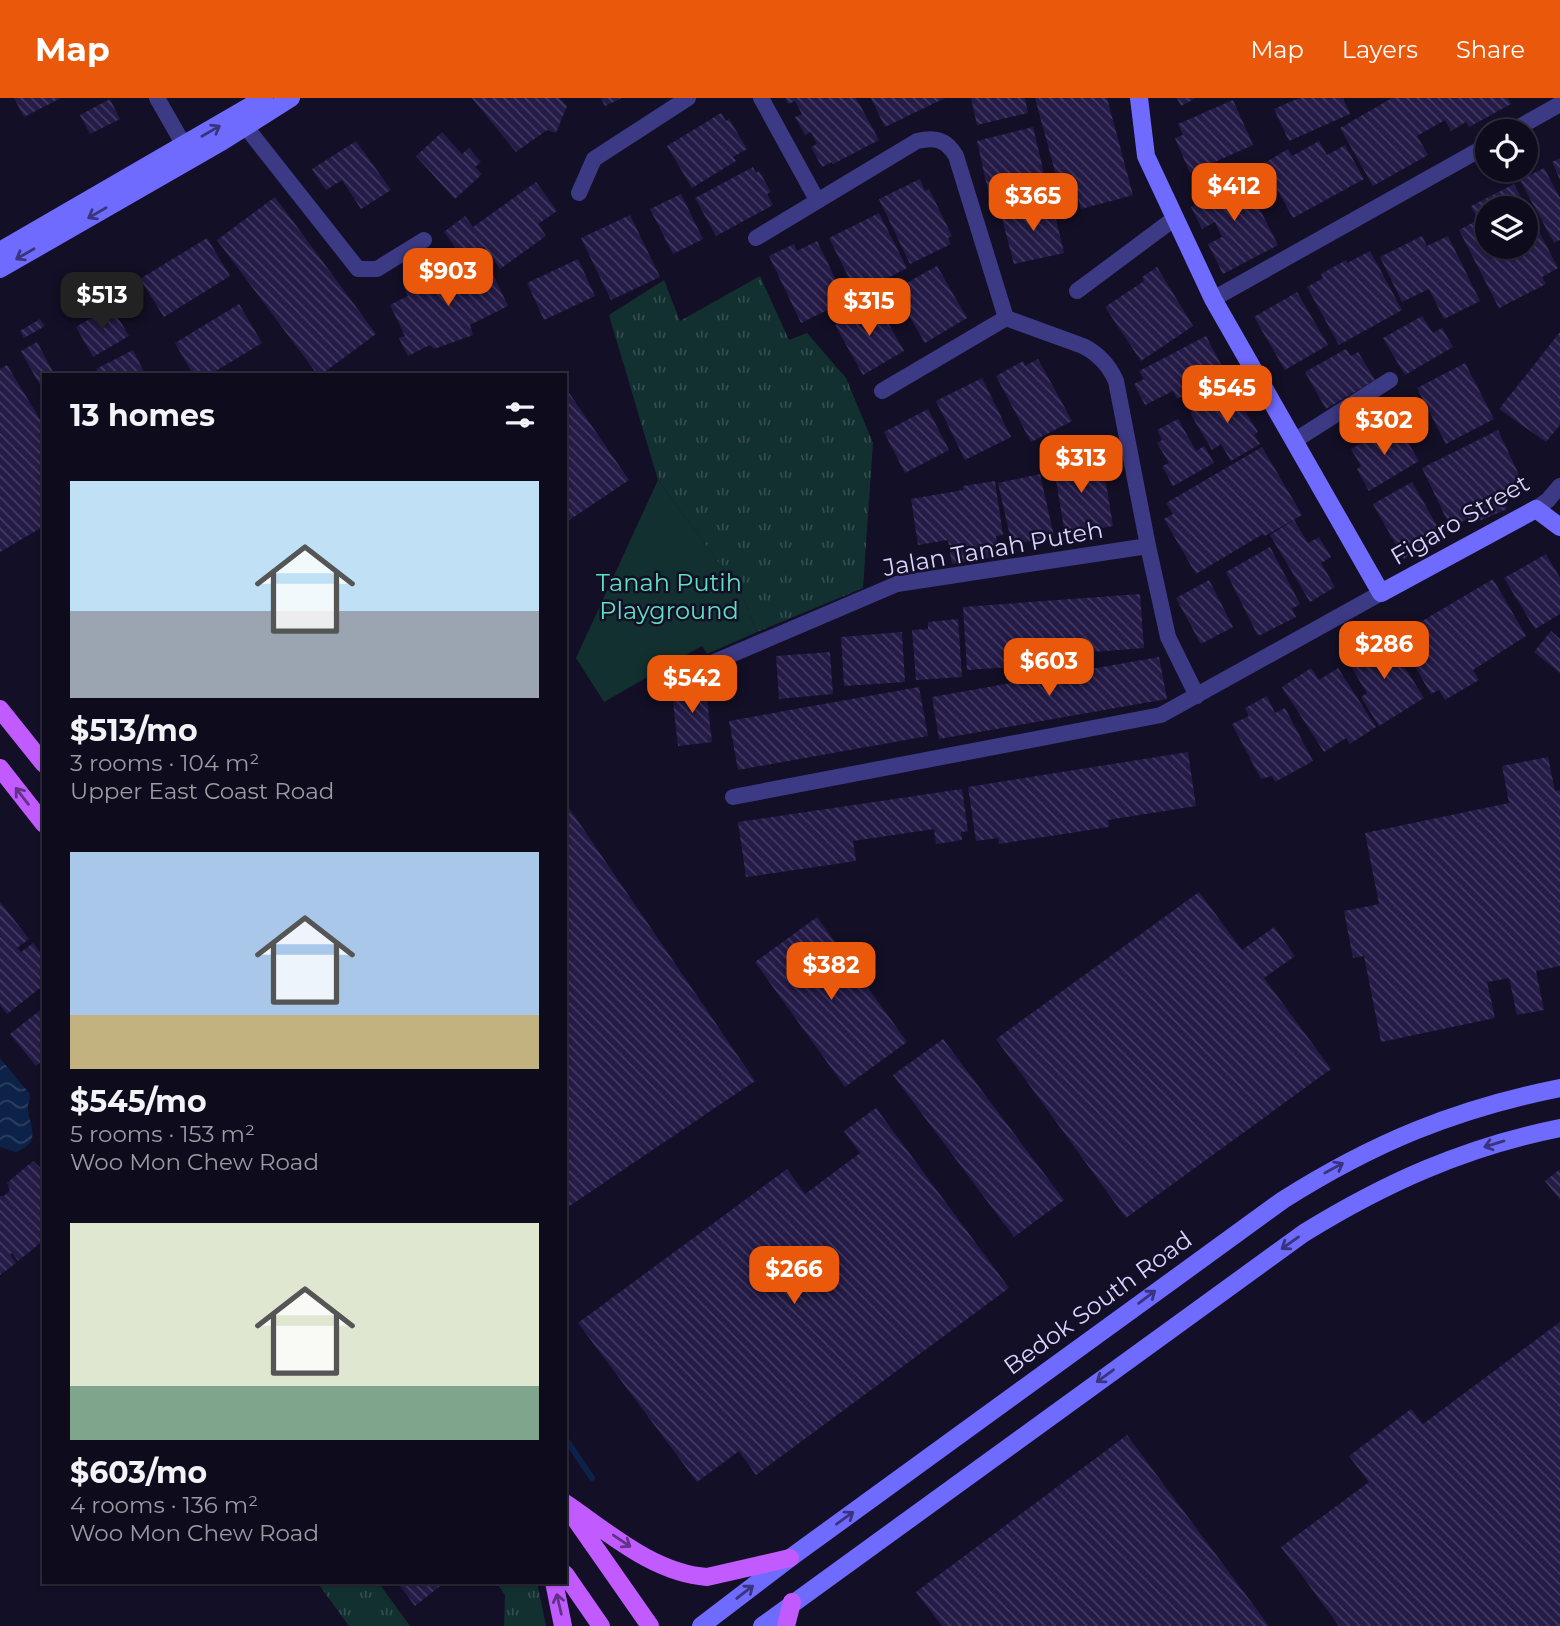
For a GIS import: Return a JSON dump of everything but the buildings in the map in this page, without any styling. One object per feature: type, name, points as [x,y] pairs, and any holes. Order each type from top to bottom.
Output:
[{"type":"main road","points":[[242,121],[264,98]]},
{"type":"main road","points":[[0,268],[47,233],[242,121],[291,98]]},
{"type":"main road","points":[[1139,98],[1146,156],[1213,299],[1381,593]]},
{"type":"main road","points":[[0,251],[47,233]]},
{"type":"main road","points":[[1536,509],[1560,527]]},
{"type":"main road","name":"Figaro Street","points":[[1381,593],[1536,509]]},
{"type":"main road","points":[[0,709],[42,762]]},
{"type":"main road","points":[[0,768],[42,821]]},
{"type":"main road","name":"Bedok South Road","points":[[701,1626],[1232,1235],[1325,1173],[1412,1130],[1492,1104],[1560,1088]]},
{"type":"main road","points":[[762,1626],[1255,1267],[1324,1220],[1422,1169],[1486,1146],[1560,1128]]},
{"type":"main road","points":[[567,1505],[655,1563],[694,1576],[706,1577],[790,1558]]},
{"type":"main road","points":[[567,1507],[650,1626]]},
{"type":"main road","points":[[567,1577],[601,1626]]},
{"type":"main road","points":[[554,1584],[564,1626]]},
{"type":"main road","points":[[786,1626],[792,1602]]},
{"type":"street","points":[[157,98],[188,153]]},
{"type":"street","points":[[579,193],[594,159],[688,98]]},
{"type":"street","points":[[761,98],[817,200]]},
{"type":"street","points":[[1533,119],[1560,104]]},
{"type":"street","points":[[242,121],[358,269],[377,269],[424,240]]},
{"type":"street","points":[[756,238],[917,141],[940,139],[950,145],[956,156],[1006,318]]},
{"type":"street","points":[[1213,299],[1475,152]]},
{"type":"street","points":[[1077,291],[1175,218]]},
{"type":"street","points":[[882,391],[1006,318]]},
{"type":"street","points":[[1006,318],[1094,352],[1112,372],[1168,637],[1197,696]]},
{"type":"street","points":[[1294,441],[1390,380]]},
{"type":"street","name":"Figaro Street","points":[[1536,509],[1560,486]]},
{"type":"street","name":"Jalan Tanah Puteh","points":[[693,671],[897,584],[1147,546]]},
{"type":"street","points":[[733,797],[1161,715],[1381,593]]},
{"type":"green space","points":[[760,276],[789,340],[807,333],[846,378],[873,443],[863,588],[757,632],[741,593],[658,480],[609,315],[664,280],[680,321]]},
{"type":"green space","name":"Tanah Putih Playground","points":[[658,480],[741,593],[757,632],[707,654],[702,646],[604,702],[576,658]]},
{"type":"green space","points":[[318,1584],[379,1584],[410,1626],[349,1626]]},
{"type":"green space","points":[[497,1584],[537,1584],[546,1626],[504,1626],[505,1595]]},
{"type":"water","points":[[0,1058],[30,1095],[28,1107],[32,1139],[16,1152],[0,1147]]},
{"type":"waterway","points":[[567,1441],[592,1478]]}]
